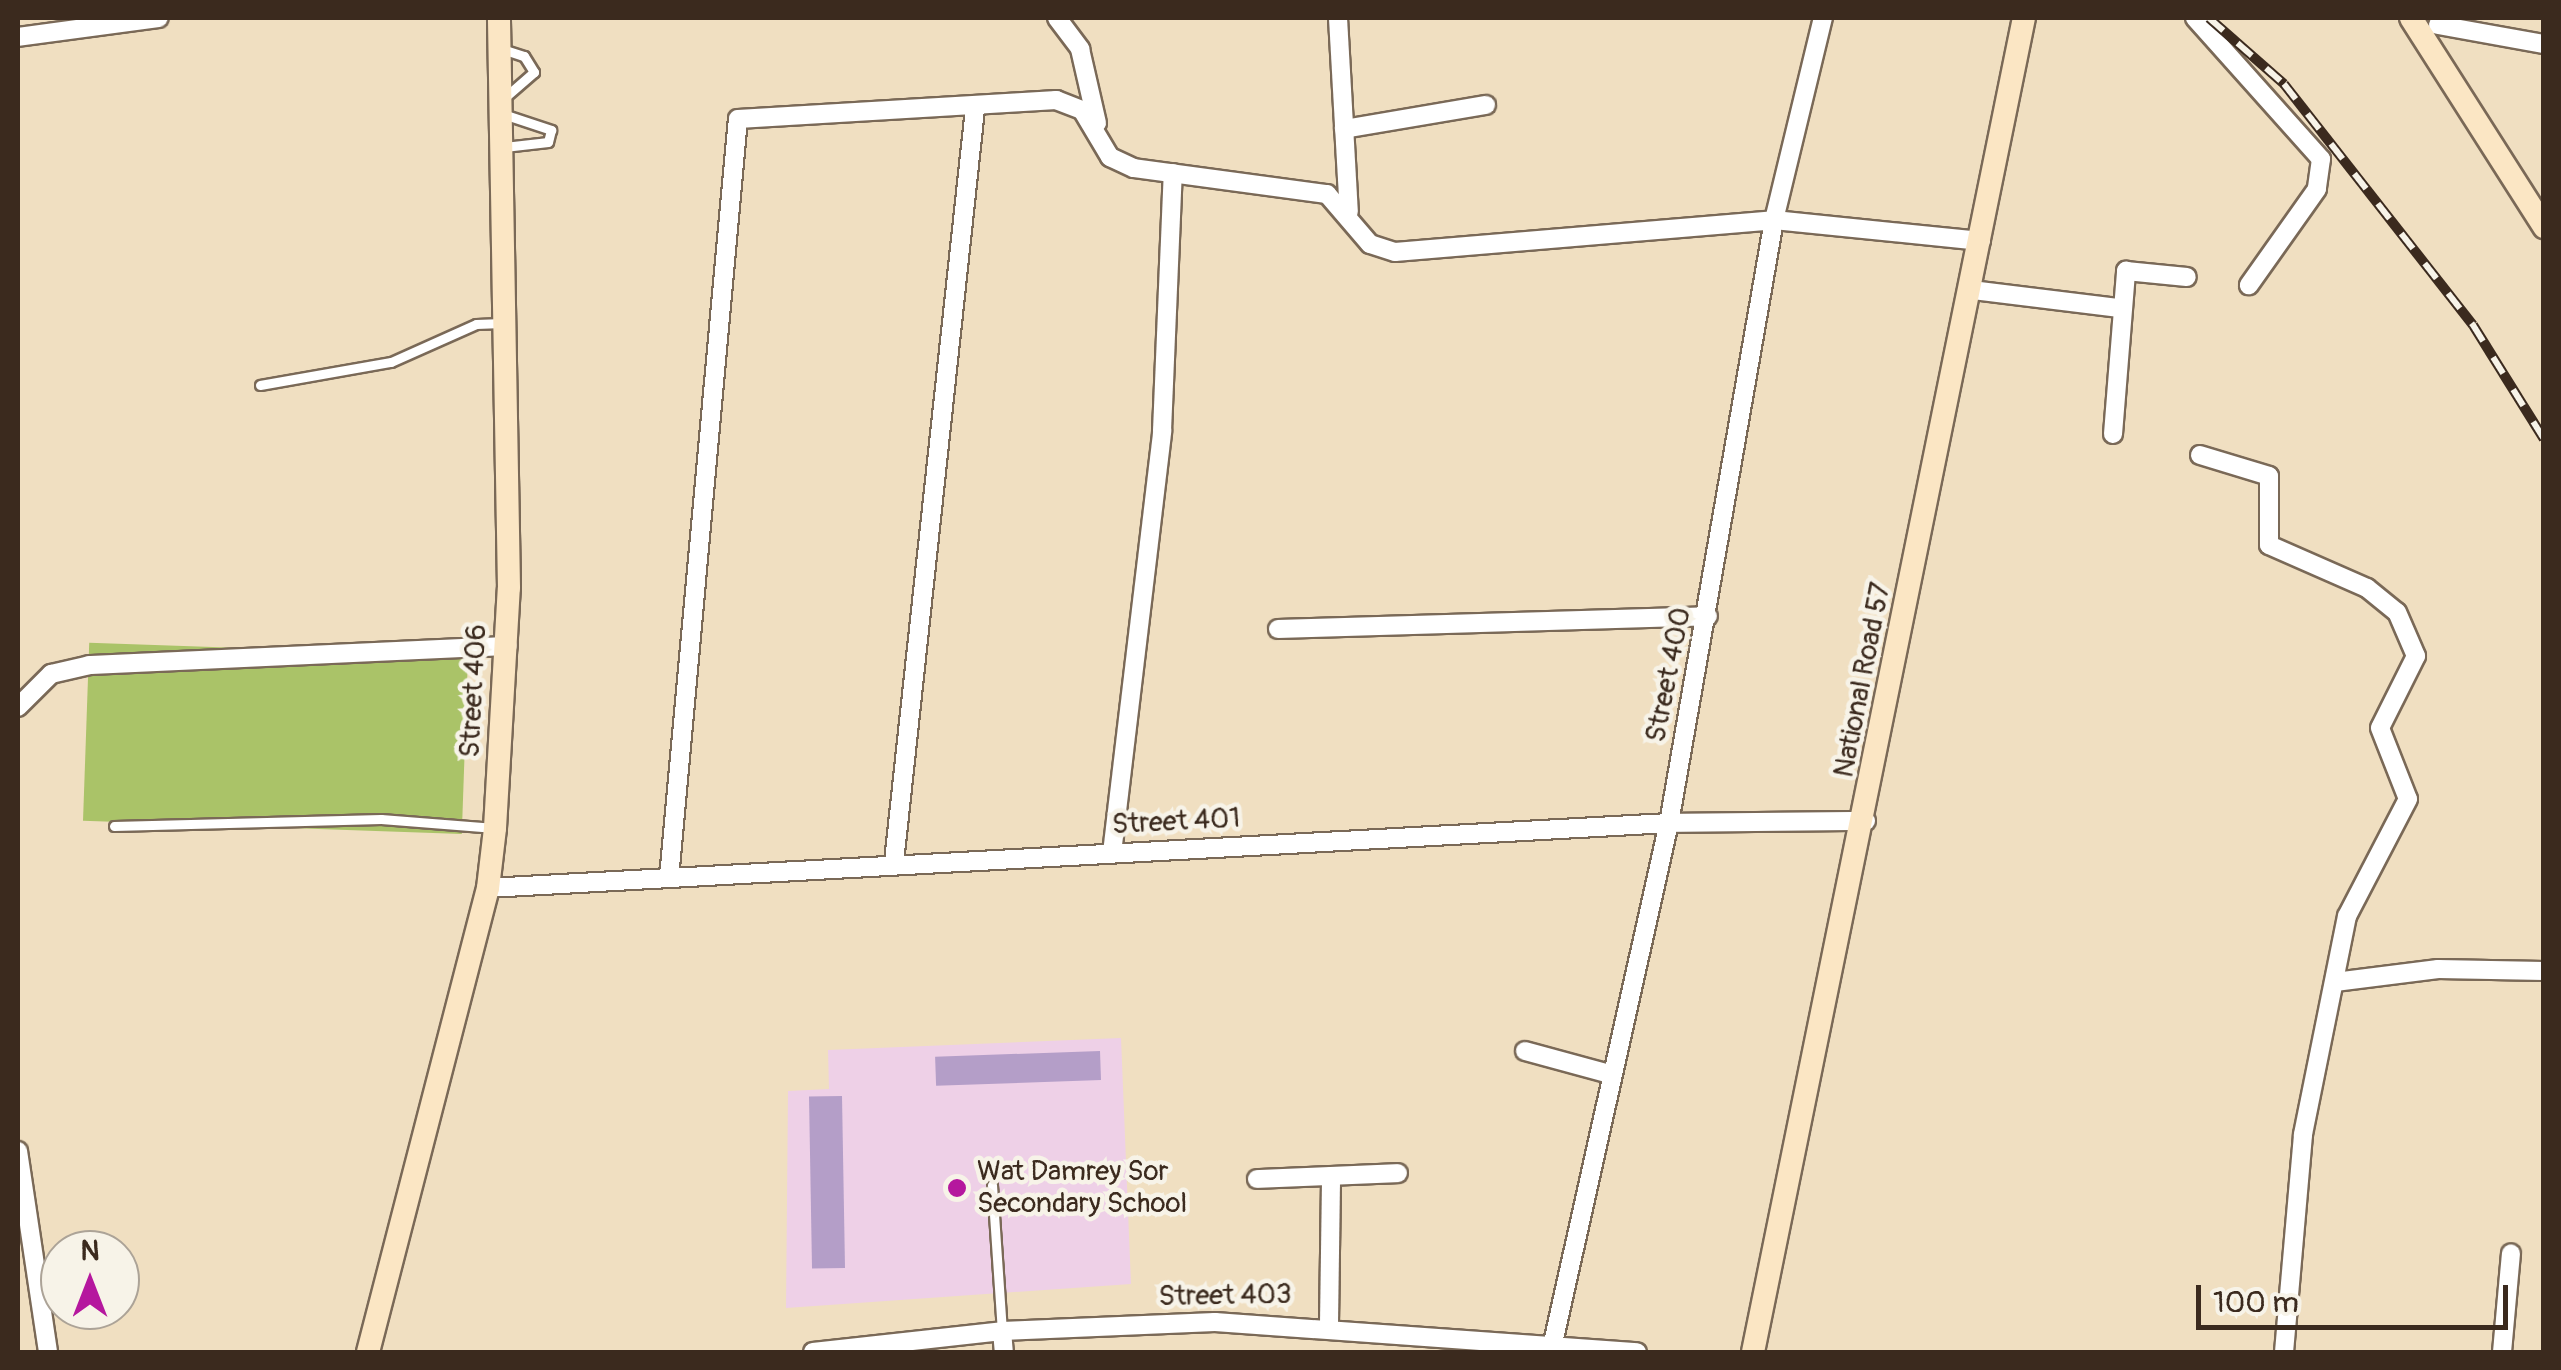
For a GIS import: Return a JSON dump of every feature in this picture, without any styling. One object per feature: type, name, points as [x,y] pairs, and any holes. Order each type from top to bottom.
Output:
[{"type":"street","points":[[18,36],[159,18]]},
{"type":"street","name":"Street 406","points":[[368,1352],[488,888],[495,828],[508,646],[499,18]]},
{"type":"street","points":[[1057,18],[1080,49],[1097,124],[1110,157],[1174,173],[1327,194],[1349,212],[1370,244],[1394,252],[1774,220],[1982,240]]},
{"type":"street","points":[[1338,18],[1349,212]]},
{"type":"street","name":"Street 400","points":[[1552,1346],[1606,1073],[1669,823],[1774,220],[1823,18]]},
{"type":"street","name":"National Road 57","points":[[1753,1352],[1866,821],[2024,18]]},
{"type":"street","points":[[2195,18],[2321,159],[2317,189],[2249,285]]},
{"type":"street","points":[[2413,24],[2544,227]]},
{"type":"street","points":[[2438,25],[2544,44]]},
{"type":"street","points":[[669,878],[734,124],[1056,100],[1097,124]]},
{"type":"street","points":[[1344,129],[1486,105]]},
{"type":"street","points":[[894,862],[976,108]]},
{"type":"street","points":[[1112,853],[1162,431],[1174,173]]},
{"type":"street","points":[[2113,434],[2125,367],[2119,308],[2126,271],[2187,277]]},
{"type":"street","points":[[1972,290],[2119,308]]},
{"type":"street","points":[[2200,455],[2269,476],[2269,546],[2367,588],[2398,612],[2413,642],[2412,675],[2380,728],[2408,799],[2360,884],[2334,982],[2303,1136],[2284,1352]]},
{"type":"street","points":[[1278,629],[1708,616]]},
{"type":"street","points":[[18,706],[51,674],[89,665],[508,646]]},
{"type":"street","name":"Street 401","points":[[488,888],[894,862],[1669,823],[1866,821]]},
{"type":"street","points":[[2334,982],[2438,969],[2544,971]]},
{"type":"street","points":[[1525,1051],[1606,1073]]},
{"type":"street","points":[[18,1151],[48,1352]]},
{"type":"street","points":[[1257,1179],[1398,1173]]},
{"type":"street","points":[[1329,1324],[1331,1176]]},
{"type":"street","points":[[2502,1352],[2511,1253]]},
{"type":"street","name":"Street 403","points":[[813,1352],[1002,1330],[1329,1324],[1637,1352]]},
{"type":"street","points":[[1002,1330],[1004,1352]]},
{"type":"lane","points":[[2413,24],[2438,25]]},
{"type":"lane","points":[[499,48],[524,56],[534,72],[500,108],[550,130],[548,142],[501,146]]},
{"type":"lane","points":[[260,385],[391,362],[476,324],[504,322]]},
{"type":"lane","points":[[114,826],[381,819],[495,828]]},
{"type":"lane","points":[[992,1185],[1002,1330]]},
{"type":"shaded area","name":"Wat Damrey Sor Secondary School","points":[[1121,1038],[1131,1284],[786,1308],[788,1091],[829,1089],[828,1050]]},
{"type":"green space","points":[[89,643],[468,656],[462,834],[83,821]]},
{"type":"building","points":[[1100,1051],[1101,1080],[936,1086],[935,1057]]},
{"type":"building","points":[[842,1096],[845,1268],[812,1269],[809,1097]]},
{"type":"railway","points":[[2209,18],[2284,84],[2473,325],[2544,439]]},
{"type":"place","name":"Wat Damrey Sor Secondary School","points":[[957,1188]]}]
